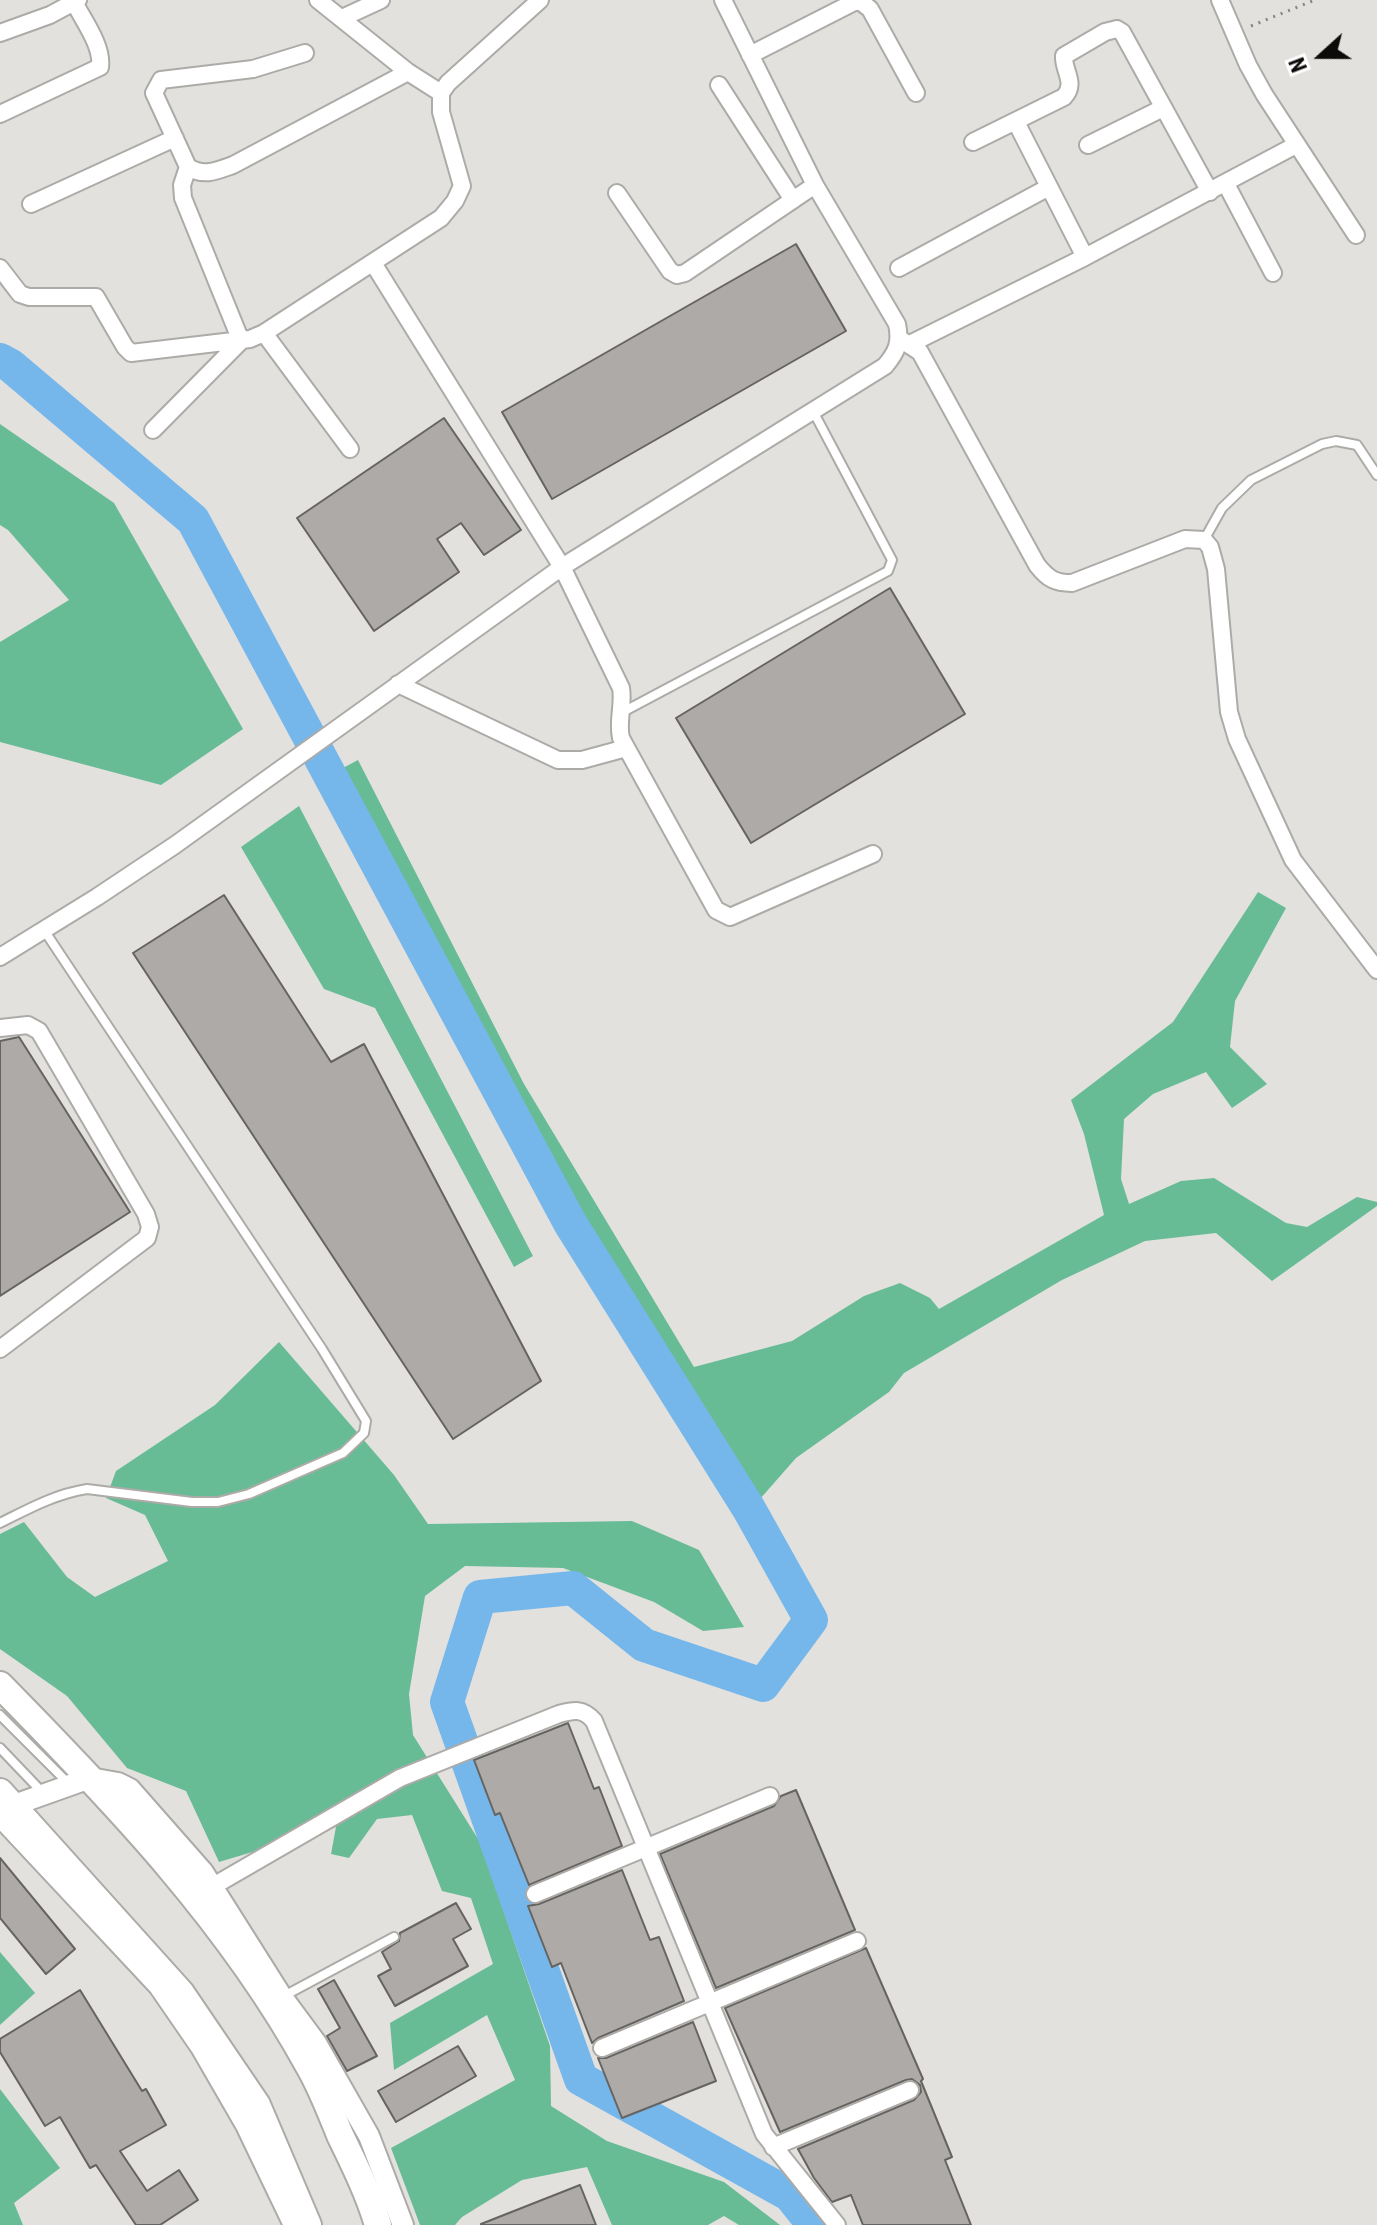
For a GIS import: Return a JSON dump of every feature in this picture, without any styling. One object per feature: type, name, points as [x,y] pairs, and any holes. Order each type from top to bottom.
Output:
[{"type":"highway","points":[[0,1685],[80,1781],[203,1891],[311,2070],[378,2225]]},
{"type":"highway","points":[[3,1806],[181,1993],[257,2105],[308,2225]]},
{"type":"street","points":[[318,0],[408,72],[441,93]]},
{"type":"street","points":[[342,18],[381,0]]},
{"type":"street","points":[[723,0],[815,185],[905,341],[920,352],[1047,578],[1058,583],[1072,583],[1185,539],[1204,540],[1210,547],[1214,560],[1229,712],[1237,739],[1293,860],[1377,970]]},
{"type":"street","points":[[1220,0],[1255,78],[1356,235]]},
{"type":"street","points":[[0,33],[50,15],[76,1],[101,59],[100,67],[0,114]]},
{"type":"street","points":[[750,55],[854,2],[861,2],[870,9],[916,93]]},
{"type":"street","points":[[0,268],[20,294],[40,298],[96,297],[131,353],[241,341],[264,333],[441,218],[455,201],[462,186],[441,112],[441,93],[532,3]]},
{"type":"street","points":[[973,142],[1064,97],[1071,82],[1064,56],[1111,29],[1117,29],[1122,32],[1210,192]]},
{"type":"street","points":[[305,53],[253,69],[161,80],[154,93],[188,167],[207,174],[233,165],[408,72]]},
{"type":"street","points":[[719,85],[793,200]]},
{"type":"street","points":[[1088,145],[1163,108]]},
{"type":"street","points":[[1016,122],[1085,257]]},
{"type":"street","points":[[31,204],[175,138]]},
{"type":"street","points":[[0,957],[97,897],[235,803],[562,567],[885,366],[905,341],[1085,257],[1296,145]]},
{"type":"street","points":[[188,167],[182,185],[183,198],[241,341]]},
{"type":"street","points":[[1226,184],[1273,273]]},
{"type":"street","points":[[617,193],[670,271],[677,275],[685,273],[815,185]]},
{"type":"street","points":[[899,268],[1049,187]]},
{"type":"street","points":[[373,263],[562,567],[621,688],[619,727],[626,748],[711,903],[724,916],[730,917],[873,854]]},
{"type":"street","points":[[264,333],[350,449]]},
{"type":"street","points":[[153,430],[241,341]]},
{"type":"street","points":[[398,684],[558,760],[582,760],[626,748]]},
{"type":"street","points":[[0,1028],[28,1025],[39,1031],[146,1214],[150,1227],[147,1238],[0,1349]]},
{"type":"street","points":[[403,2225],[369,2136],[316,2043],[203,1891],[400,1778],[559,1714],[579,1710],[588,1713],[594,1721],[764,2134],[837,2225]]},
{"type":"street","points":[[80,1781],[3,1806],[159,1986],[201,2047],[246,2125],[294,2225]]},
{"type":"street","points":[[535,1894],[770,1796]]},
{"type":"street","points":[[602,2048],[857,1941]]},
{"type":"street","points":[[773,2147],[910,2090]]},
{"type":"lane","points":[[621,713],[888,571],[892,560],[813,411]]},
{"type":"lane","points":[[1204,540],[1222,508],[1251,480],[1322,444],[1336,441],[1357,445],[1377,475]]},
{"type":"lane","points":[[0,1523],[46,1500],[70,1491],[87,1489],[192,1502],[218,1502],[239,1497],[343,1453],[364,1433],[366,1421],[322,1349],[44,930]]},
{"type":"lane","points":[[0,1715],[80,1781]]},
{"type":"lane","points":[[0,1748],[43,1793]]},
{"type":"lane","points":[[282,1997],[394,1937]]},
{"type":"path","points":[[1234,33],[1315,0]]},
{"type":"green space","points":[[0,424],[114,503],[243,729],[161,785],[0,742],[0,642],[69,600],[8,530],[0,525]]},
{"type":"green space","points":[[358,760],[524,1084],[694,1367],[792,1341],[864,1296],[900,1283],[930,1298],[939,1309],[1104,1215],[1084,1134],[1071,1100],[1173,1022],[1258,892],[1286,908],[1235,1001],[1230,1047],[1267,1084],[1232,1108],[1206,1072],[1153,1094],[1124,1119],[1121,1179],[1129,1204],[1181,1181],[1214,1178],[1286,1223],[1307,1227],[1357,1197],[1377,1202],[1377,1206],[1272,1281],[1216,1233],[1145,1241],[1062,1280],[904,1373],[889,1392],[796,1458],[760,1499],[695,1404],[545,1162],[343,768]]},
{"type":"green space","points":[[299,806],[533,1256],[514,1267],[375,1008],[324,989],[241,847]]},
{"type":"green space","points":[[279,1342],[394,1475],[428,1524],[632,1521],[699,1550],[744,1627],[703,1631],[654,1602],[563,1568],[465,1566],[425,1596],[409,1694],[413,1735],[480,1842],[550,2046],[551,2106],[607,2141],[724,2182],[780,2225],[739,2225],[724,2216],[708,2225],[612,2225],[587,2167],[522,2180],[462,2217],[455,2225],[420,2225],[391,2148],[515,2080],[487,2015],[394,2070],[390,2023],[493,1964],[471,1898],[442,1891],[412,1815],[377,1819],[349,1858],[331,1854],[336,1827],[219,1862],[186,1791],[127,1768],[67,1696],[0,1649],[0,1534],[24,1522],[67,1577],[95,1597],[168,1561],[145,1515],[106,1498],[116,1471],[215,1405]]},
{"type":"green space","points":[[0,1952],[35,1993],[0,2025]]},
{"type":"green space","points":[[0,2089],[60,2168],[14,2203],[23,2225],[0,2225]]},
{"type":"building","points":[[796,244],[846,331],[552,499],[502,412]]},
{"type":"building","points":[[444,418],[521,530],[484,555],[461,523],[437,539],[459,572],[374,631],[297,518]]},
{"type":"building","points":[[890,588],[965,714],[751,843],[676,718]]},
{"type":"building","points":[[224,895],[331,1062],[364,1044],[541,1381],[453,1439],[133,953]]},
{"type":"building","points":[[19,1037],[130,1212],[0,1296],[0,1041]]},
{"type":"building","points":[[568,1723],[594,1789],[599,1787],[622,1846],[529,1885],[500,1813],[495,1815],[474,1760]]},
{"type":"building","points":[[796,1790],[855,1930],[716,1988],[660,1854],[774,1806],[781,1796]]},
{"type":"building","points":[[0,1858],[75,1949],[46,1974],[0,1918]]},
{"type":"building","points":[[622,1870],[650,1940],[659,1937],[684,2001],[592,2043],[561,1963],[552,1967],[528,1906]]},
{"type":"building","points":[[456,1903],[471,1929],[453,1939],[468,1966],[395,2006],[378,1976],[391,1969],[382,1952],[399,1941],[400,1933]]},
{"type":"building","points":[[866,1948],[923,2079],[921,2081],[952,2157],[945,2160],[971,2225],[863,2225],[851,2195],[832,2202],[798,2149],[914,2100],[921,2092],[920,2085],[912,2079],[906,2080],[780,2132],[725,2008]]},
{"type":"building","points":[[334,1980],[377,2056],[347,2071],[327,2036],[340,2028],[318,1989]]},
{"type":"building","points":[[80,1990],[142,2091],[146,2089],[166,2125],[120,2151],[147,2191],[179,2170],[198,2200],[160,2225],[136,2225],[96,2165],[90,2168],[60,2117],[45,2126],[0,2052],[0,2039]]},
{"type":"building","points":[[693,2022],[716,2081],[622,2118],[598,2058],[606,2058]]},
{"type":"building","points":[[458,2046],[476,2076],[396,2122],[378,2091]]},
{"type":"building","points":[[580,2185],[596,2225],[481,2225],[481,2224]]},
{"type":"waterway","points":[[0,360],[11,366],[193,520],[570,1223],[749,1509],[811,1620],[763,1685],[644,1645],[573,1588],[480,1597],[447,1702],[581,2079],[790,2195],[814,2225]]}]
